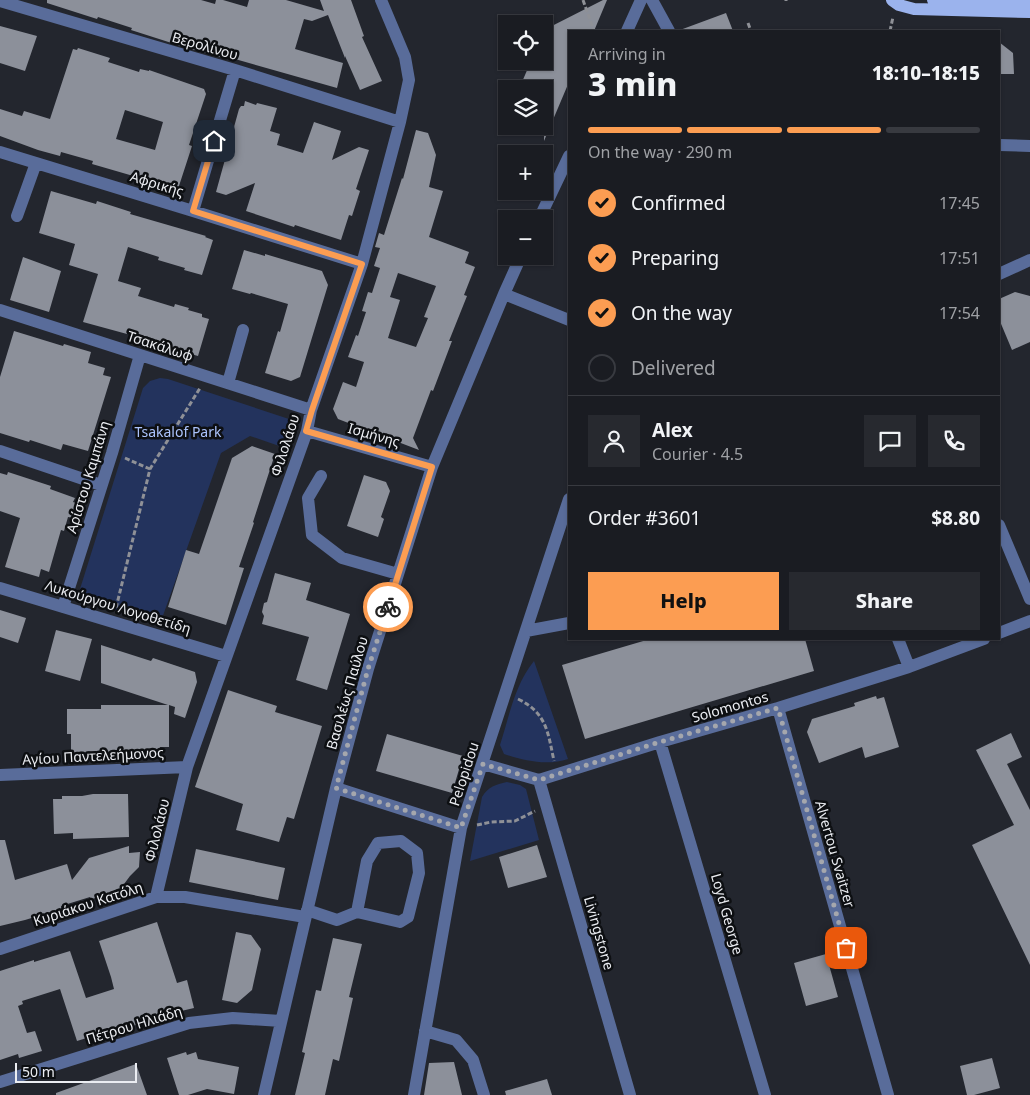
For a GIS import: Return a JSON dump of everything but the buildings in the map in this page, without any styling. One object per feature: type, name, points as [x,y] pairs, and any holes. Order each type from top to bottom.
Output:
[{"type":"main road","points":[[933,0],[1030,1]]},
{"type":"main road","points":[[893,5],[914,8],[1030,12]]},
{"type":"street","name":"Φιλολάου","points":[[156,898],[187,767],[306,431],[362,264],[400,122],[409,80],[405,57],[381,0]]},
{"type":"street","points":[[627,30],[641,0]]},
{"type":"street","points":[[652,0],[668,30]]},
{"type":"street","name":"Βερολίνου","points":[[0,1],[235,70],[400,122]]},
{"type":"street","points":[[193,211],[235,70]]},
{"type":"street","points":[[1000,144],[1030,146]]},
{"type":"street","name":"Αφρικής","points":[[0,152],[362,264]]},
{"type":"street","points":[[543,210],[568,158]]},
{"type":"street","points":[[17,216],[36,164]]},
{"type":"street","points":[[1000,274],[1030,260]]},
{"type":"street","name":"Βασιλέως Παύλου","points":[[264,1095],[336,788],[368,669],[432,467],[517,265]]},
{"type":"street","points":[[504,294],[568,320]]},
{"type":"street","name":"Τσακάλωφ","points":[[0,310],[312,410]]},
{"type":"street","points":[[228,384],[242,330]]},
{"type":"street","name":"Αρίστου Καμπάνη","points":[[64,607],[140,355]]},
{"type":"street","name":"Ισμήνης","points":[[306,431],[432,467]]},
{"type":"street","points":[[0,451],[101,485]]},
{"type":"street","points":[[321,476],[308,498],[312,535],[342,558],[398,574]]},
{"type":"street","name":"Pelopidou","points":[[414,1095],[461,828],[568,503]]},
{"type":"street","points":[[1000,527],[1030,599]]},
{"type":"street","name":"Λυκούργου Λογοθετίδη","points":[[0,588],[226,656]]},
{"type":"street","points":[[1000,633],[1030,621]]},
{"type":"street","points":[[526,631],[568,622]]},
{"type":"street","points":[[898,640],[909,667]]},
{"type":"street","name":"Solomontos","points":[[539,780],[909,667],[981,640]]},
{"type":"street","name":"Alvertou Svaitzer","points":[[778,708],[888,1095]]},
{"type":"street","name":"Loyd George","points":[[660,742],[765,1095]]},
{"type":"street","points":[[483,764],[539,780]]},
{"type":"street","name":"Αγίου Παντελεήμονος","points":[[0,775],[187,767]]},
{"type":"street","name":"Livingstone","points":[[539,780],[630,1095]]},
{"type":"street","points":[[336,788],[461,828]]},
{"type":"street","points":[[401,841],[417,853],[419,872],[408,918],[400,922],[357,912],[366,861],[378,843],[401,841]]},
{"type":"street","name":"Κυριάκου Κατόλη","points":[[0,949],[156,898],[184,897],[337,920],[357,912]]},
{"type":"street","name":"Πέτρου Ηλιάδη","points":[[0,1082],[189,1023],[233,1018],[281,1021]]},
{"type":"street","points":[[425,1031],[456,1040],[473,1060],[484,1095]]},
{"type":"path","points":[[583,0],[594,30]]},
{"type":"path","points":[[890,30],[893,5]]},
{"type":"path","points":[[748,23],[751,30]]},
{"type":"path","points":[[112,621],[150,469],[199,389],[210,378]]},
{"type":"path","points":[[112,453],[150,469]]},
{"type":"path","points":[[506,693],[535,710],[546,724],[557,774]]},
{"type":"path","points":[[461,828],[491,822],[515,821],[546,804]]},
{"type":"green space","name":"Tsakalof Park","points":[[160,378],[292,420],[285,448],[250,436],[221,453],[160,624],[89,602],[83,597],[80,589],[143,388],[150,381]]},
{"type":"green space","points":[[534,661],[568,759],[552,762],[528,761],[504,754],[500,745],[517,690]]},
{"type":"green space","points":[[507,782],[520,785],[526,789],[539,840],[470,861],[482,797],[493,786]]},
{"type":"way so far","points":[[388,607],[368,669],[336,788],[461,828],[483,764],[539,780],[778,708],[846,948]]},
{"type":"route","points":[[214,141],[193,211],[362,264],[306,431],[432,467],[388,607]]}]
